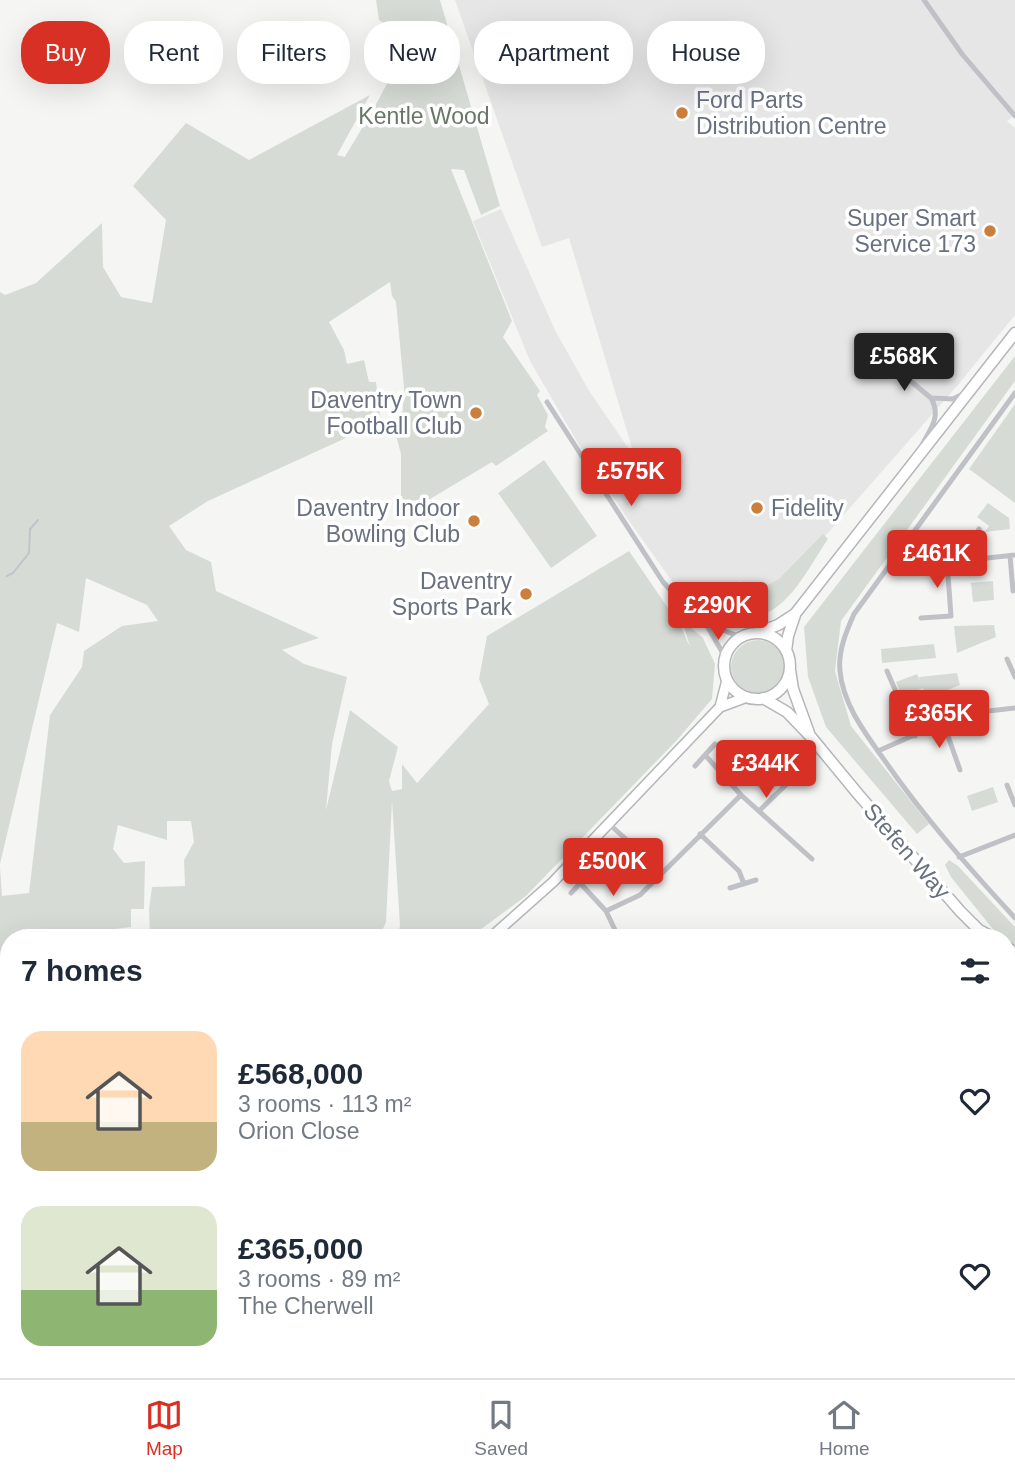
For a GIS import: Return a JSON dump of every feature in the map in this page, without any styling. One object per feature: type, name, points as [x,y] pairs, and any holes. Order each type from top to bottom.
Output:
[{"type":"highway","points":[[790,666],[783,685],[772,695],[763,698],[747,697],[736,691],[724,671],[725,657],[732,644],[741,637],[778,625],[795,614],[1015,332]]},
{"type":"highway","points":[[786,652],[795,614]]},
{"type":"highway","points":[[756,633],[775,638],[786,652],[793,689],[811,737]]},
{"type":"highway","name":"Stefen Way","points":[[763,698],[787,712],[811,737],[977,929]]},
{"type":"main road","points":[[720,707],[727,680]]},
{"type":"main road","points":[[499,929],[553,882],[720,707],[747,697]]},
{"type":"street","points":[[924,0],[962,54],[1015,116]]},
{"type":"street","points":[[895,368],[931,398],[936,416],[914,462]]},
{"type":"street","points":[[931,398],[953,399],[971,389]]},
{"type":"street","points":[[1015,393],[854,614],[842,646],[840,670],[846,696],[855,716],[878,751],[959,857],[1015,918]]},
{"type":"street","points":[[547,402],[663,582],[682,603],[705,622],[741,637]]},
{"type":"street","points":[[978,559],[976,534],[979,529]]},
{"type":"street","points":[[907,541],[933,561],[1012,556],[1013,591]]},
{"type":"street","points":[[921,618],[951,616],[947,562]]},
{"type":"street","points":[[705,622],[725,657]]},
{"type":"street","points":[[1007,659],[1015,677]]},
{"type":"street","points":[[887,671],[915,736]]},
{"type":"street","points":[[878,751],[962,714],[1015,708]]},
{"type":"street","points":[[943,722],[960,770]]},
{"type":"street","points":[[695,766],[715,744]]},
{"type":"street","points":[[705,755],[741,795],[812,859]]},
{"type":"street","points":[[758,811],[796,775]]},
{"type":"street","points":[[1007,785],[1015,805]]},
{"type":"street","points":[[606,911],[640,895],[741,795]]},
{"type":"street","points":[[609,824],[663,872]]},
{"type":"street","points":[[700,834],[739,871],[744,884]]},
{"type":"street","points":[[959,857],[1015,835]]},
{"type":"street","points":[[571,892],[582,884],[588,875]]},
{"type":"street","points":[[730,888],[756,880]]},
{"type":"street","points":[[582,884],[606,911],[615,929]]},
{"type":"shaded area","points":[[455,0],[1015,0],[1015,115],[1007,121],[1015,128],[1015,315],[957,386],[784,583],[764,592],[739,581],[710,610],[682,595],[579,445],[530,361],[473,221],[501,209],[555,330],[588,389],[635,458],[569,238],[542,247],[485,84],[633,84],[633,21],[474,21],[474,54]]},
{"type":"green space","points":[[376,0],[440,0],[446,21],[380,21]]},
{"type":"green space","name":"Kentle Wood","points":[[460,69],[500,206],[481,215],[464,170],[451,169],[512,321],[503,337],[540,391],[537,395],[548,415],[545,427],[548,431],[496,466],[492,462],[430,499],[401,502],[401,454],[392,421],[403,411],[402,398],[405,398],[396,302],[392,296],[390,282],[329,322],[344,350],[347,364],[364,360],[369,382],[376,382],[381,422],[208,501],[169,526],[186,550],[211,562],[216,591],[319,638],[282,650],[304,664],[347,677],[332,744],[326,810],[350,710],[398,747],[389,781],[392,791],[402,789],[402,764],[417,783],[489,704],[479,679],[487,636],[629,551],[681,627],[690,647],[682,620],[703,638],[715,664],[712,699],[677,740],[526,896],[481,929],[399,929],[392,801],[386,922],[383,929],[150,929],[152,887],[185,886],[184,860],[194,842],[191,821],[167,821],[167,840],[118,825],[113,849],[124,863],[145,861],[144,909],[131,909],[131,927],[0,929],[0,867],[2,896],[29,893],[50,715],[82,667],[84,651],[122,626],[158,621],[147,605],[86,578],[79,632],[57,623],[0,864],[0,292],[5,295],[36,283],[102,223],[103,267],[121,297],[152,303],[166,220],[133,186],[186,123],[249,160],[370,95],[337,155],[345,157],[387,84],[460,84]]},
{"type":"green space","points":[[1015,356],[1015,381],[841,621],[835,671],[851,726],[929,824],[917,834],[826,727],[808,677],[804,627]]},
{"type":"green space","points":[[1015,404],[1015,503],[969,469]]},
{"type":"green space","points":[[544,460],[597,536],[551,568],[498,493]]},
{"type":"green space","points":[[988,503],[1009,518],[1010,529],[985,532],[989,526],[977,517]]},
{"type":"green space","points":[[823,534],[828,539],[807,572],[796,588],[770,612],[754,616],[737,614],[717,604],[758,590],[779,579]]},
{"type":"green space","points":[[972,537],[972,554],[950,558],[948,539]]},
{"type":"green space","points":[[993,581],[994,600],[973,602],[971,583]]},
{"type":"green space","points":[[994,625],[996,637],[957,653],[954,626]]},
{"type":"green space","points":[[758,640],[777,648],[785,667],[777,686],[758,694],[739,686],[731,667],[739,648]]},
{"type":"green space","points":[[934,644],[936,658],[882,663],[881,649]]},
{"type":"green space","points":[[957,673],[960,685],[927,698],[923,688],[902,697],[896,682],[917,674],[920,681],[919,677]]},
{"type":"green space","points":[[993,787],[998,802],[972,811],[967,796]]},
{"type":"green space","points":[[949,860],[958,866],[1015,929],[993,929],[951,877],[945,865]]},
{"type":"waterway","points":[[7,576],[13,573],[29,553],[30,529],[38,520]]},
{"type":"place","name":"Ford Parts Distribution Centre","points":[[682,113]]},
{"type":"place","name":"Super Smart Service 173","points":[[990,231]]},
{"type":"place","name":"Daventry Town Football Club","points":[[476,413]]},
{"type":"place","name":"Fidelity","points":[[757,508]]},
{"type":"place","name":"Daventry Indoor Bowling Club","points":[[474,521]]},
{"type":"place","name":"Daventry Sports Park","points":[[526,594]]}]
